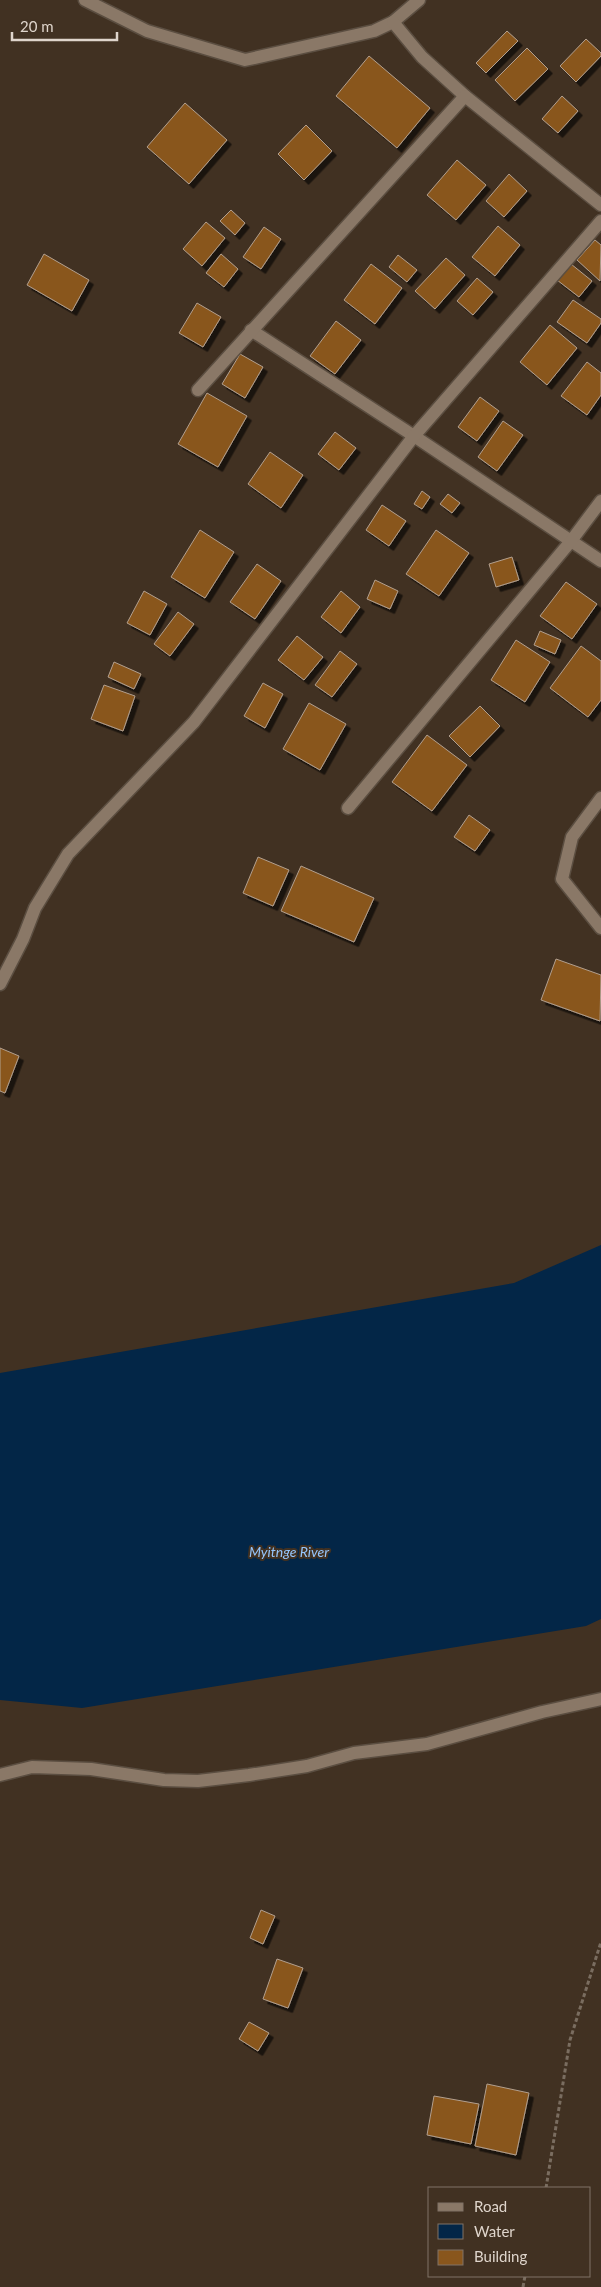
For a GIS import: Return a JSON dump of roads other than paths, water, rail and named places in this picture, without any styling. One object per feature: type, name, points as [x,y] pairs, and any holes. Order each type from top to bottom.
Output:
[{"type":"street","points":[[85,0],[147,31],[244,60],[374,31],[394,22],[420,0]]},
{"type":"street","points":[[394,22],[422,56],[465,96],[601,205]]},
{"type":"street","points":[[198,390],[465,96]]},
{"type":"street","points":[[0,984],[23,939],[35,908],[68,854],[194,722],[414,436],[601,222]]},
{"type":"street","points":[[251,330],[601,561]]},
{"type":"street","points":[[348,808],[571,541],[601,501]]},
{"type":"street","points":[[601,798],[572,837],[562,879],[601,928]]},
{"type":"street","points":[[0,1774],[32,1768],[91,1769],[164,1780],[198,1780],[249,1775],[307,1766],[354,1753],[427,1744],[542,1712],[601,1699]]},
{"type":"water","name":"Myitnge River","points":[[601,1245],[601,1619],[586,1626],[82,1708],[0,1700],[0,1373],[514,1283]]}]
